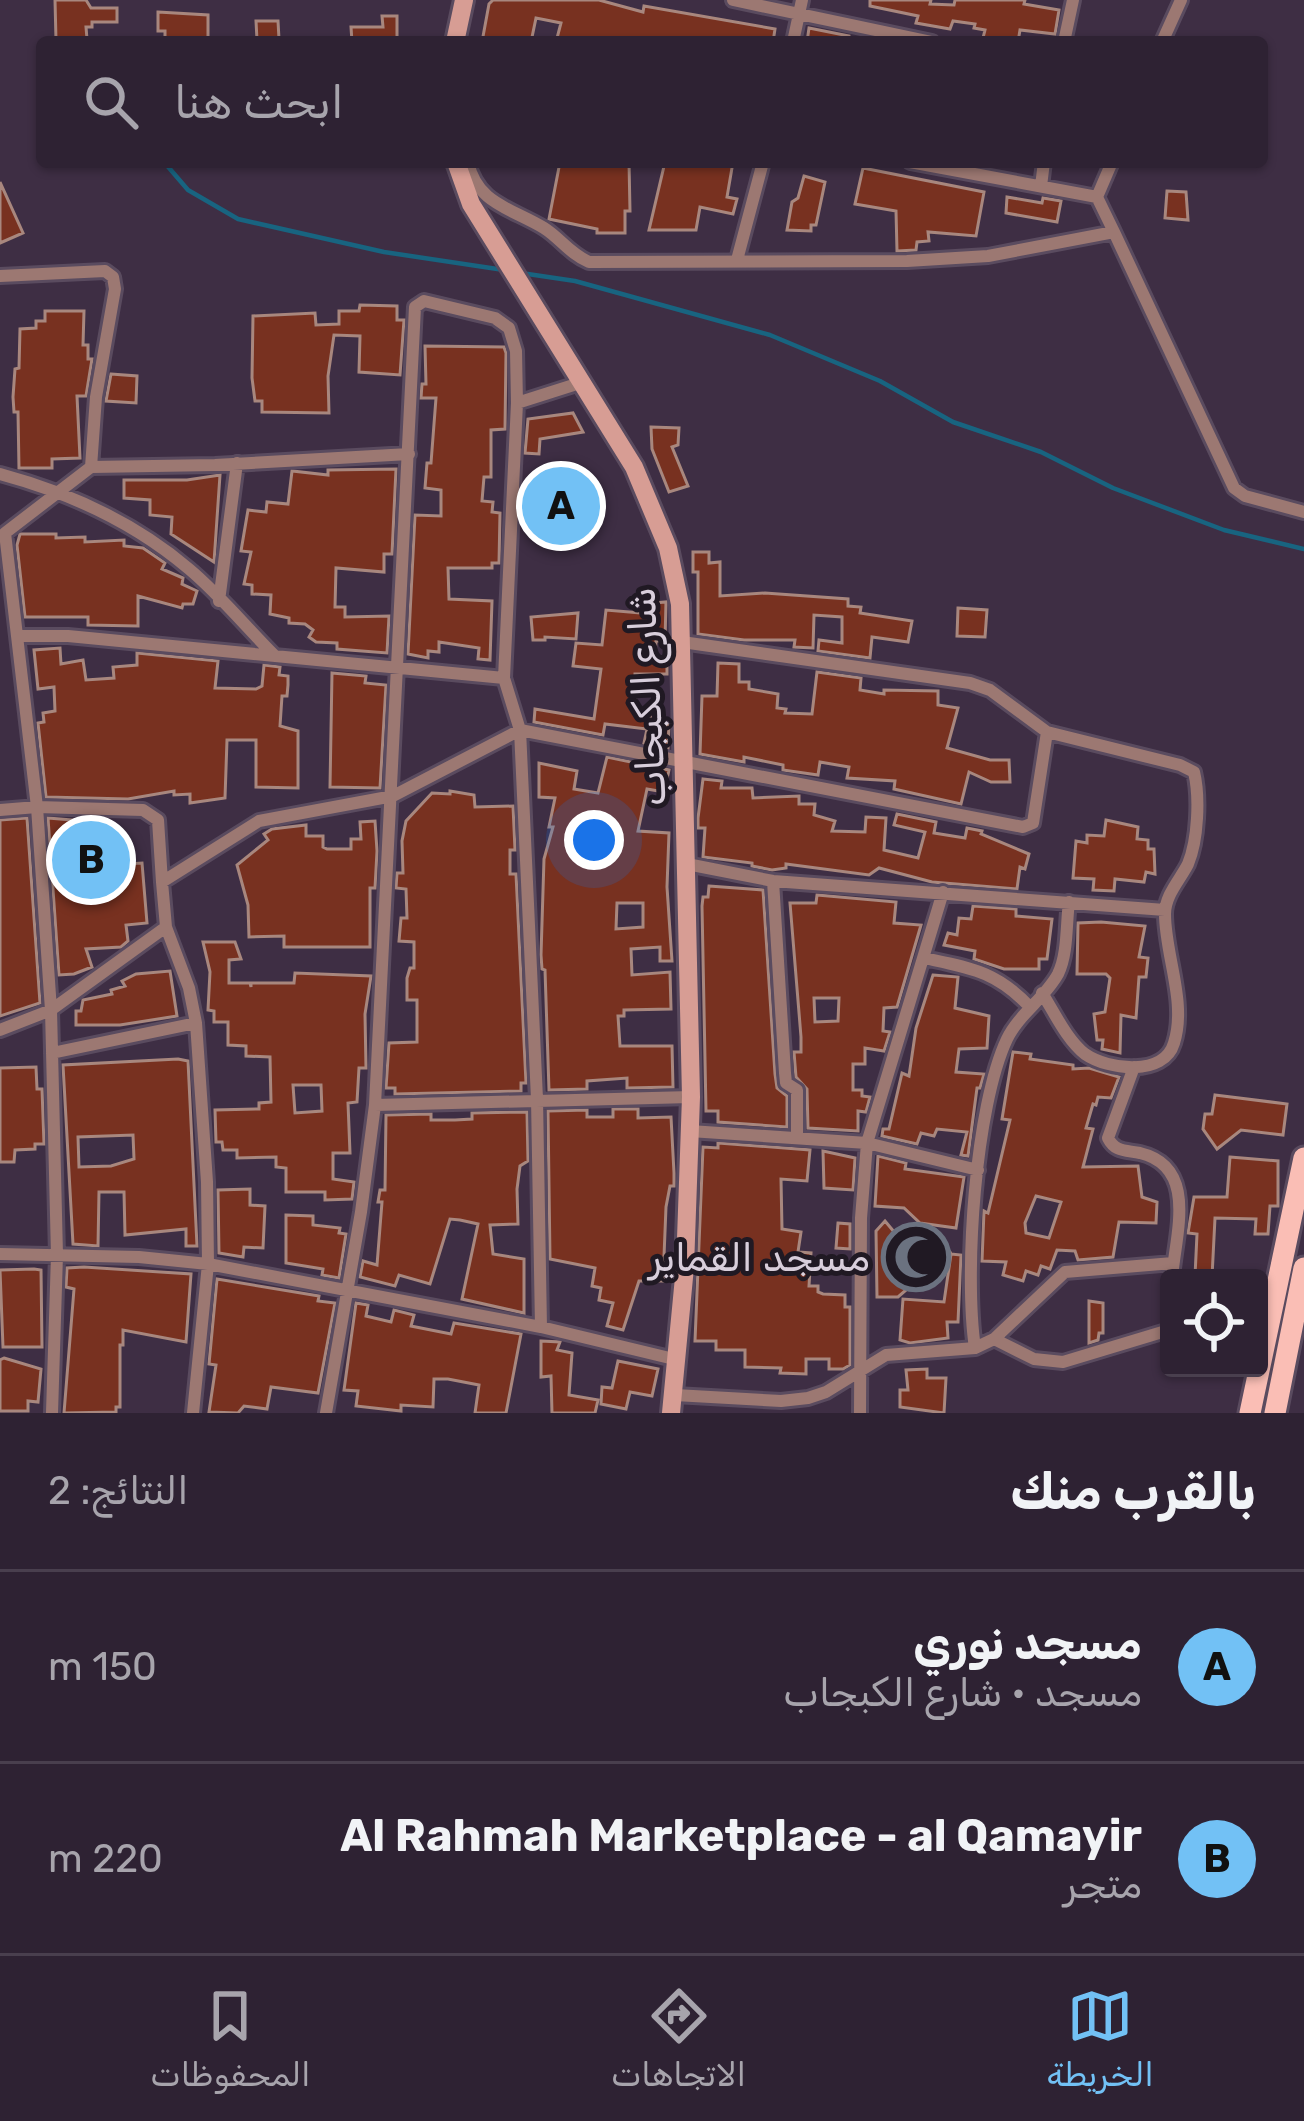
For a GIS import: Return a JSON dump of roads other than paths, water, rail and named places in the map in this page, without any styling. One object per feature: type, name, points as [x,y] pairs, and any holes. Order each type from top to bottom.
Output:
[{"type":"main road","points":[[456,36],[464,0]]},
{"type":"main road","name":"شارع الكبجاب","points":[[458,168],[485,228],[634,466],[668,548],[680,604],[691,1097],[673,1404]]},
{"type":"main road","points":[[1268,1308],[1304,1158]]},
{"type":"main road","points":[[1275,1413],[1304,1268]]},
{"type":"main road","points":[[1250,1413],[1256,1377]]},
{"type":"street","points":[[734,0],[801,7],[910,36]]},
{"type":"street","points":[[1065,36],[1073,0]]},
{"type":"street","points":[[1163,36],[1181,0]]},
{"type":"street","points":[[470,168],[488,201],[548,230],[575,256],[589,262],[908,261],[988,256],[1114,232]]},
{"type":"street","points":[[737,260],[761,168]]},
{"type":"street","points":[[943,168],[1097,197]]},
{"type":"street","points":[[1041,186],[1043,168]]},
{"type":"street","points":[[1109,168],[1097,197],[1234,488],[1245,496],[1304,512]]},
{"type":"street","points":[[0,276],[105,271],[113,278],[91,467]]},
{"type":"street","points":[[326,1413],[375,1105],[418,302],[495,318],[509,328],[516,351],[504,678],[520,730],[542,1328]]},
{"type":"street","points":[[517,403],[583,382]]},
{"type":"street","points":[[52,1413],[57,1255],[51,1010],[37,807],[4,533],[91,467],[409,454]]},
{"type":"street","points":[[219,601],[237,463]]},
{"type":"street","points":[[0,474],[60,490],[148,540],[191,570],[275,656]]},
{"type":"street","points":[[18,636],[68,635],[504,678]]},
{"type":"street","points":[[682,642],[970,683],[990,690],[1046,732],[1194,772],[1190,859],[1165,910],[1175,990],[1175,1042],[1159,1063],[1133,1066],[1086,1055],[1042,993]]},
{"type":"street","points":[[162,882],[260,821],[393,796],[520,730],[1023,827],[1033,823],[1037,814],[1046,732]]},
{"type":"street","points":[[0,810],[143,810],[158,820],[166,927],[189,988],[196,1023],[207,1182],[208,1264],[194,1413]]},
{"type":"street","points":[[687,865],[773,881],[1165,910]]},
{"type":"street","points":[[773,881],[785,1073],[787,1083],[797,1090],[797,1137]]},
{"type":"street","points":[[860,1413],[861,1218],[867,1143],[944,892]]},
{"type":"street","points":[[975,1348],[970,1279],[978,1170],[1001,1055],[1012,1030],[1061,965],[1069,902]]},
{"type":"street","points":[[0,1030],[51,1010],[166,927]]},
{"type":"street","points":[[924,958],[989,973],[1030,1006]]},
{"type":"street","points":[[52,1053],[196,1023]]},
{"type":"street","points":[[1133,1066],[1108,1138],[1117,1149],[1157,1160],[1176,1182],[1180,1210],[1173,1269]]},
{"type":"street","points":[[375,1105],[691,1097]]},
{"type":"street","points":[[690,1131],[867,1143],[978,1170]]},
{"type":"street","points":[[0,1254],[140,1257],[208,1264],[349,1288],[679,1360]]},
{"type":"street","points":[[673,1404],[791,1407],[826,1392],[886,1355],[975,1348],[994,1339],[1065,1272],[1160,1270]]},
{"type":"street","points":[[994,1339],[1034,1359],[1063,1362],[1160,1333]]},
{"type":"waterway","points":[[169,168],[188,190],[238,219],[384,252],[504,270]]},
{"type":"waterway","points":[[521,273],[575,281],[770,335],[880,381],[953,422],[1041,452],[1113,488],[1224,530],[1304,549]]},
{"type":"place","name":"مسجد نوري","points":[[561,506]]},
{"type":"place","name":"Al Rahmah Marketplace - al Qamayir","points":[[91,860]]},
{"type":"place","name":"مسجد القماير","points":[[916,1257]]}]
